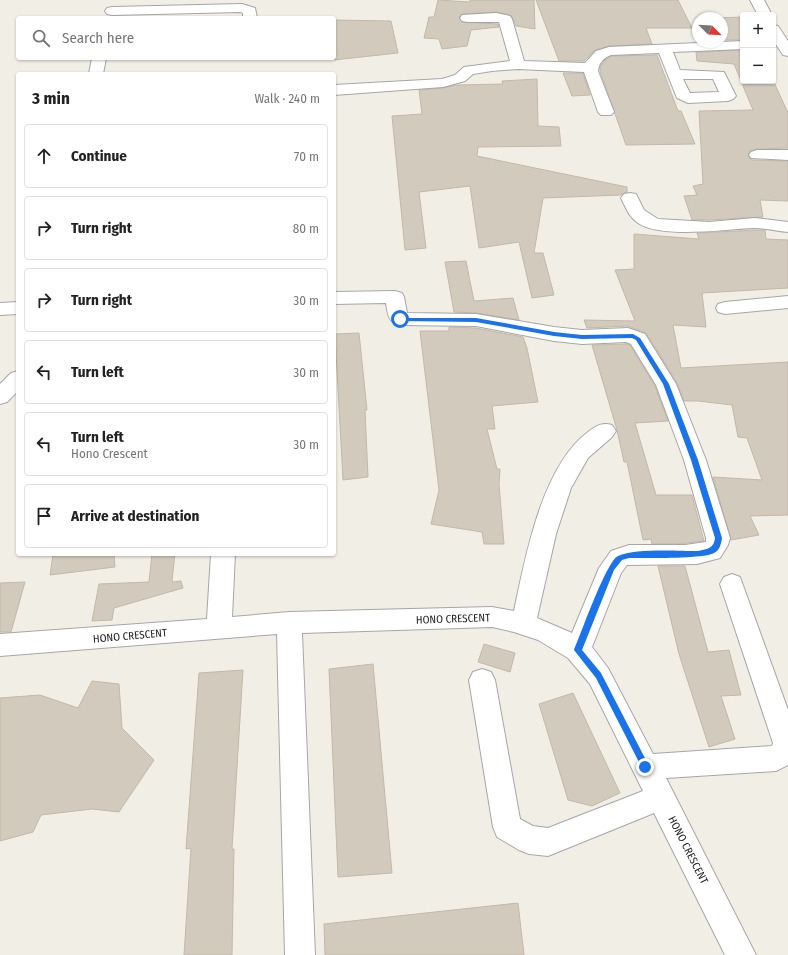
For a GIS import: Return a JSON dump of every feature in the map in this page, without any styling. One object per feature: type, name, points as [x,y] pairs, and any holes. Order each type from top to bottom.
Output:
[{"type":"street","points":[[757,0],[763,12]]},
{"type":"street","points":[[112,10],[174,14],[242,8],[250,11],[250,16]]},
{"type":"street","points":[[467,18],[496,17],[505,19],[518,65]]},
{"type":"street","points":[[776,36],[781,47]]},
{"type":"street","points":[[606,112],[591,68],[595,59],[601,54],[609,51],[740,45]]},
{"type":"street","points":[[664,48],[673,74]]},
{"type":"street","points":[[96,72],[99,60]]},
{"type":"street","points":[[336,90],[443,83],[460,78],[469,70],[518,65],[591,68]]},
{"type":"street","points":[[757,155],[788,155]]},
{"type":"street","points":[[630,198],[637,213],[645,220],[660,225],[709,227],[755,223],[788,226]]},
{"type":"street","points":[[336,298],[395,297],[398,318],[400,319],[476,320],[554,334],[582,337],[628,335],[638,339],[666,384],[695,460],[718,538],[717,546],[711,551],[698,553],[629,555],[619,558],[611,568],[578,650]]},
{"type":"street","points":[[725,308],[788,302]]},
{"type":"street","points":[[0,309],[16,308]]},
{"type":"street","points":[[0,397],[16,380]]},
{"type":"street","points":[[524,623],[536,565],[565,475],[580,451],[606,431]]},
{"type":"street","points":[[219,628],[223,556]]},
{"type":"street","points":[[645,767],[776,758],[785,752],[786,743],[732,584]]},
{"type":"street","name":"HONO CRESCENT","points":[[0,645],[288,623],[492,616],[524,623],[548,633],[578,650],[599,676],[741,955]]},
{"type":"street","points":[[288,623],[300,955]]},
{"type":"street","points":[[482,680],[507,827],[529,840],[548,842],[661,797]]},
{"type":"building","points":[[438,0],[470,2],[470,0],[534,0],[535,29],[516,26],[511,15],[496,12],[462,14],[459,17],[462,22],[498,24],[499,27],[471,30],[467,46],[442,49],[439,39],[424,38],[429,17],[434,17]]},
{"type":"building","points":[[536,0],[678,0],[692,28],[646,28],[652,44],[609,46],[595,50],[584,61],[559,61]]},
{"type":"building","points":[[740,17],[740,40],[728,40],[728,18]]},
{"type":"building","points":[[336,20],[391,21],[398,53],[336,60]]},
{"type":"building","points":[[740,50],[740,79],[734,64],[697,61],[696,52]]},
{"type":"building","points":[[657,55],[678,111],[681,111],[695,144],[626,145],[600,71],[601,66],[605,60],[611,56]]},
{"type":"building","points":[[563,73],[583,73],[590,95],[572,96]]},
{"type":"building","points":[[537,79],[538,126],[559,127],[561,146],[478,147],[477,156],[627,187],[627,192],[621,195],[543,198],[534,253],[543,253],[554,295],[532,298],[519,242],[479,248],[470,186],[419,192],[426,248],[405,250],[392,116],[422,114],[419,90],[457,85],[503,84],[502,81]]},
{"type":"building","points":[[742,84],[775,84],[788,113],[788,148],[757,149],[750,151],[748,156],[751,160],[788,161],[788,201],[760,200],[763,217],[692,220],[684,196],[697,195],[693,186],[703,184],[699,111],[753,110]]},
{"type":"building","points":[[765,230],[766,239],[788,240],[788,288],[702,293],[706,327],[673,325],[681,368],[788,362],[788,515],[750,516],[759,535],[731,540],[713,477],[762,480],[747,438],[738,437],[732,405],[684,401],[677,383],[646,333],[628,326],[587,328],[584,320],[635,321],[615,270],[634,269],[634,234],[699,239],[697,233]]},
{"type":"building","points":[[466,261],[474,301],[513,298],[519,320],[476,313],[454,312],[445,262]]},
{"type":"building","points":[[449,327],[476,328],[523,337],[527,348],[538,402],[492,406],[495,429],[487,429],[497,469],[500,469],[499,484],[504,544],[484,544],[482,532],[431,524],[439,490],[420,331],[449,331]]},
{"type":"building","points":[[359,333],[367,410],[365,410],[368,477],[343,480],[336,334]]},
{"type":"building","points":[[592,345],[630,345],[655,386],[668,421],[635,423],[656,495],[692,495],[704,541],[679,544],[652,544],[651,539],[643,540],[627,462],[624,462],[617,430]]},
{"type":"building","points":[[53,556],[114,556],[115,567],[50,575]]},
{"type":"building","points":[[152,556],[175,556],[172,580],[173,582],[181,581],[183,588],[114,608],[112,620],[92,621],[99,584],[149,582]]},
{"type":"building","points":[[658,566],[685,566],[708,652],[729,650],[741,695],[721,696],[735,739],[709,747],[679,654]]},
{"type":"building","points":[[25,582],[11,632],[0,632],[0,583]]},
{"type":"building","points":[[484,644],[515,653],[510,672],[478,662]]},
{"type":"building","points":[[373,664],[392,873],[338,877],[329,669]]},
{"type":"building","points":[[243,670],[232,849],[234,849],[232,955],[184,955],[191,848],[186,849],[199,673]]},
{"type":"building","points":[[92,681],[119,684],[122,728],[154,760],[119,812],[92,809],[41,815],[33,832],[0,841],[0,698],[40,695],[78,708]]},
{"type":"building","points":[[573,693],[620,793],[592,806],[568,800],[539,704]]},
{"type":"building","points":[[518,903],[524,955],[325,955],[324,924]]},
{"type":"route","points":[[400,319],[476,320],[554,334],[582,337],[633,336],[638,339],[666,384],[695,460],[718,538],[717,546],[711,551],[698,553],[629,555],[619,558],[611,568],[578,650],[599,676],[645,767]]}]
